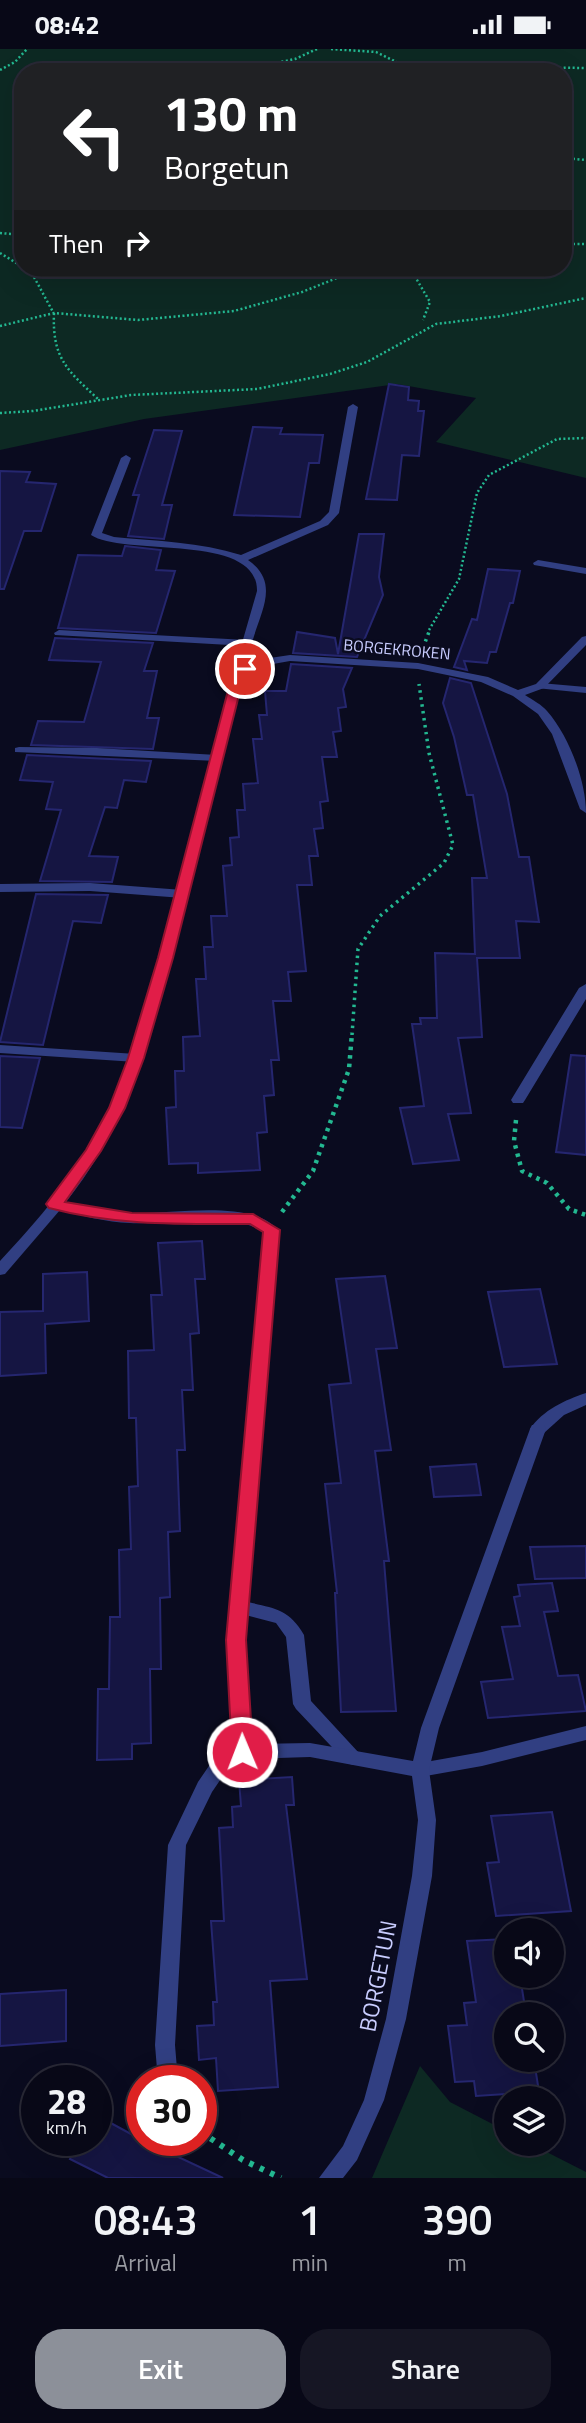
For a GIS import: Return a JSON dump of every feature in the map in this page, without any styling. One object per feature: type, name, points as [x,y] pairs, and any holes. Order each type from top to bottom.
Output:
[{"type":"street","points":[[243,558],[324,523],[334,513],[353,407]]},
{"type":"street","points":[[0,1270],[55,1204],[93,1151],[117,1108],[136,1058],[183,894],[236,683],[245,669],[259,661],[247,643],[262,587],[257,572],[243,558],[193,547],[111,542],[96,535],[126,458]]},
{"type":"street","points":[[538,563],[586,571]]},
{"type":"street","points":[[59,633],[247,643]]},
{"type":"street","points":[[540,686],[586,639]]},
{"type":"street","name":"BORGEKROKEN","points":[[259,661],[290,658],[418,666],[484,679],[517,694],[542,712],[558,734],[586,809]]},
{"type":"street","points":[[517,694],[540,686],[586,690]]},
{"type":"street","points":[[19,750],[97,751],[216,758]]},
{"type":"street","points":[[0,888],[90,887],[183,894]]},
{"type":"street","points":[[518,1100],[586,988]]},
{"type":"street","points":[[0,1049],[136,1058]]},
{"type":"street","points":[[55,1204],[92,1214],[132,1218],[253,1219],[271,1230],[271,1258],[248,1481],[236,1640],[242,1752]]},
{"type":"street","name":"BORGETUN","points":[[330,2178],[350,2153],[374,2100],[396,2019],[422,1876],[426,1820],[420,1770],[430,1728],[538,1429],[558,1411],[586,1399]]},
{"type":"street","points":[[240,1607],[282,1618],[295,1635],[302,1704],[353,1758]]},
{"type":"street","points":[[167,2065],[165,2031],[177,1846],[205,1787],[220,1765],[242,1752],[310,1750],[420,1770],[482,1759],[586,1733]]},
{"type":"path","points":[[0,70],[15,62],[27,49]]},
{"type":"path","points":[[276,63],[295,59],[317,49]]},
{"type":"path","points":[[331,49],[376,51],[394,63]]},
{"type":"path","points":[[34,277],[46,306],[54,313]]},
{"type":"path","points":[[0,326],[54,313],[138,320],[234,311],[302,292],[340,277]]},
{"type":"path","points":[[415,277],[430,302],[423,320]]},
{"type":"path","points":[[0,413],[33,411],[99,399],[174,392],[257,389],[330,374],[367,362],[436,324],[501,316],[565,300],[586,298]]},
{"type":"path","points":[[54,313],[51,340],[60,363],[99,399]]},
{"type":"path","points":[[265,1224],[288,1207],[313,1171],[346,1078],[354,1015],[358,949],[380,916],[444,863],[453,845],[449,820],[429,753],[418,666],[429,631],[458,579],[477,493],[489,475],[557,439],[586,438]]},
{"type":"path","points":[[518,1100],[514,1141],[522,1171],[547,1183],[569,1209],[586,1215]]},
{"type":"path","points":[[217,2143],[243,2160],[281,2178]]},
{"type":"green space","points":[[0,49],[586,49],[586,478],[436,442],[476,398],[397,384],[144,419],[0,450]]},
{"type":"green space","points":[[420,2066],[450,2102],[494,2125],[494,2156],[555,2156],[586,2172],[586,2178],[372,2178]]},
{"type":"building","points":[[389,384],[409,387],[408,400],[419,401],[418,411],[424,411],[419,456],[402,455],[397,500],[366,499]]},
{"type":"building","points":[[253,427],[282,428],[280,434],[323,435],[319,463],[309,463],[300,517],[234,515]]},
{"type":"building","points":[[154,430],[182,431],[162,505],[172,505],[164,539],[128,536],[139,495],[133,495]]},
{"type":"building","points":[[0,471],[30,472],[26,482],[56,484],[41,531],[24,531],[4,589],[0,589]]},
{"type":"building","points":[[359,534],[384,534],[379,577],[383,595],[357,657],[293,653],[297,632],[335,638],[338,654]]},
{"type":"building","points":[[125,546],[161,550],[156,570],[175,571],[156,633],[58,628],[78,555],[122,556]]},
{"type":"building","points":[[488,569],[520,571],[513,603],[510,603],[496,652],[490,652],[487,663],[464,661],[467,670],[454,667],[472,619],[477,620]]},
{"type":"building","points":[[55,638],[153,643],[144,671],[157,671],[147,718],[159,718],[153,749],[31,745],[38,721],[84,722],[101,662],[49,660]]},
{"type":"building","points":[[291,664],[352,668],[343,689],[346,707],[338,708],[341,731],[333,732],[337,757],[322,757],[328,801],[320,802],[323,828],[314,829],[318,856],[309,856],[312,885],[297,885],[306,971],[288,972],[291,1001],[273,1001],[279,1060],[271,1060],[274,1095],[264,1096],[267,1132],[257,1133],[260,1170],[198,1173],[198,1163],[169,1164],[166,1108],[176,1107],[175,1071],[184,1071],[183,1037],[200,1036],[196,979],[206,979],[204,947],[213,947],[211,916],[227,916],[223,866],[232,865],[230,838],[239,837],[237,810],[245,810],[243,784],[258,783],[253,739],[262,739],[259,715],[267,715],[265,691],[286,691]]},
{"type":"building","points":[[450,678],[471,683],[507,794],[519,857],[529,857],[539,922],[516,921],[520,958],[477,958],[482,1037],[458,1038],[471,1113],[448,1114],[459,1160],[413,1164],[400,1108],[424,1106],[412,1024],[421,1024],[420,1018],[437,1018],[435,953],[475,954],[472,878],[487,878],[473,795],[467,795],[443,703]]},
{"type":"building","points":[[27,755],[151,761],[146,782],[124,780],[117,808],[105,807],[89,856],[118,857],[112,882],[40,881],[61,810],[46,809],[53,782],[20,780]]},
{"type":"building","points":[[36,894],[108,895],[101,923],[73,921],[43,1045],[0,1042]]},
{"type":"building","points":[[571,1055],[586,1056],[586,1155],[556,1152]]},
{"type":"building","points":[[0,1056],[40,1058],[22,1128],[0,1127]]},
{"type":"building","points":[[202,1241],[205,1279],[195,1279],[199,1333],[190,1334],[193,1390],[182,1390],[185,1450],[177,1450],[180,1531],[168,1532],[170,1597],[160,1598],[161,1669],[150,1669],[151,1743],[132,1744],[132,1759],[97,1760],[98,1689],[109,1689],[110,1617],[120,1617],[119,1550],[131,1549],[129,1487],[138,1486],[136,1418],[129,1418],[128,1351],[154,1350],[151,1295],[162,1295],[158,1243]]},
{"type":"building","points":[[87,1272],[89,1321],[45,1324],[46,1373],[0,1376],[0,1312],[43,1311],[43,1274]]},
{"type":"building","points":[[385,1276],[397,1348],[376,1349],[391,1450],[375,1451],[389,1561],[384,1561],[396,1711],[341,1712],[337,1593],[325,1484],[341,1483],[329,1385],[351,1383],[336,1279]]},
{"type":"building","points":[[540,1289],[557,1364],[504,1367],[488,1292]]},
{"type":"building","points":[[476,1464],[481,1495],[434,1497],[430,1467]]},
{"type":"building","points":[[586,1546],[586,1578],[535,1579],[530,1547]]},
{"type":"building","points":[[552,1583],[558,1611],[544,1612],[558,1676],[578,1675],[586,1711],[488,1718],[481,1682],[513,1679],[502,1627],[520,1626],[514,1597],[520,1596],[518,1585]]},
{"type":"building","points":[[292,1777],[294,1805],[286,1805],[307,1979],[270,1981],[278,2087],[218,2091],[216,2058],[199,2060],[197,2026],[214,2025],[213,2002],[217,2002],[211,1921],[224,1921],[219,1828],[233,1827],[232,1807],[241,1806],[239,1780]]},
{"type":"building","points":[[552,1812],[571,1911],[496,1916],[487,1863],[499,1862],[491,1816]]},
{"type":"building","points":[[494,1940],[494,1988],[522,1988],[524,2002],[494,2002],[494,2072],[536,2072],[538,2086],[494,2086],[494,2095],[476,2096],[474,2081],[455,2082],[448,2026],[467,2025],[464,2003],[476,2002],[467,1941]]},
{"type":"building","points":[[66,1990],[66,2041],[0,2046],[0,1994]]},
{"type":"building","points":[[112,2124],[126,2131],[126,2156],[176,2156],[223,2178],[108,2178],[70,2159],[72,2156],[112,2156]]},
{"type":"route","points":[[242,1752],[236,1640],[248,1481],[271,1258],[271,1230],[253,1219],[132,1218],[92,1214],[55,1204],[93,1151],[117,1108],[136,1058],[166,958],[236,683],[245,669]]}]
